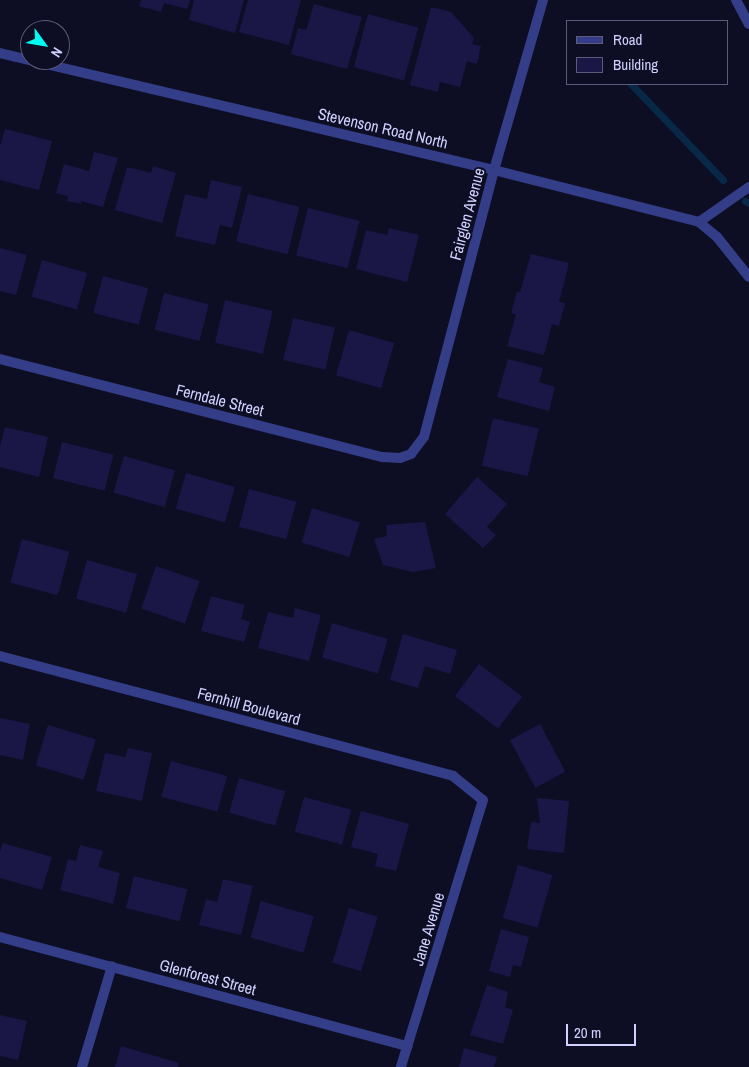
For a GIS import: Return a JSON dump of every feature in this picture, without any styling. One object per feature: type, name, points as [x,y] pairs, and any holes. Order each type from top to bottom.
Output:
[{"type":"street","name":"Fairglen Avenue","points":[[424,436],[494,170],[543,0]]},
{"type":"street","points":[[736,0],[749,24]]},
{"type":"street","name":"Stevenson Road North","points":[[0,53],[494,170],[699,222]]},
{"type":"street","points":[[749,187],[699,222],[718,237],[749,277]]},
{"type":"street","name":"Ferndale Street","points":[[0,359],[383,457],[400,458],[412,454],[424,436]]},
{"type":"street","name":"Fernhill Boulevard","points":[[0,656],[453,776],[483,800]]},
{"type":"street","name":"Jane Avenue","points":[[401,1067],[483,800]]},
{"type":"street","name":"Glenforest Street","points":[[0,937],[408,1046]]},
{"type":"street","points":[[82,1067],[112,966]]},
{"type":"building","points":[[141,0],[190,0],[187,9],[164,3],[161,12],[139,6]]},
{"type":"building","points":[[194,0],[244,0],[235,33],[189,20]]},
{"type":"building","points":[[248,0],[301,0],[289,45],[239,32]]},
{"type":"building","points":[[314,4],[362,17],[347,69],[291,54],[298,28],[306,30]]},
{"type":"building","points":[[431,7],[451,12],[474,38],[472,44],[481,46],[477,64],[467,61],[460,87],[440,82],[438,92],[410,85]]},
{"type":"building","points":[[368,14],[418,27],[404,81],[354,67]]},
{"type":"building","points":[[5,129],[52,141],[39,190],[0,180],[0,146]]},
{"type":"building","points":[[94,152],[118,158],[103,207],[81,201],[81,204],[67,201],[68,196],[56,193],[64,164],[89,171]]},
{"type":"building","points":[[153,166],[176,173],[162,223],[115,210],[127,167],[151,173]]},
{"type":"building","points":[[211,180],[242,187],[232,228],[220,225],[215,245],[175,236],[185,194],[207,199]]},
{"type":"building","points":[[248,194],[299,207],[288,254],[236,242]]},
{"type":"building","points":[[308,208],[359,221],[348,268],[296,256]]},
{"type":"building","points":[[389,228],[419,235],[407,282],[356,269],[366,230],[387,235]]},
{"type":"building","points":[[0,248],[27,255],[16,295],[0,291]]},
{"type":"building","points":[[531,254],[569,263],[559,302],[565,303],[559,326],[552,324],[544,355],[507,346],[516,315],[511,313],[517,292],[520,292]]},
{"type":"building","points":[[42,260],[87,273],[77,309],[32,297]]},
{"type":"building","points":[[103,276],[148,288],[139,325],[93,313]]},
{"type":"building","points":[[164,293],[209,304],[199,341],[155,330]]},
{"type":"building","points":[[225,300],[273,311],[263,354],[215,343]]},
{"type":"building","points":[[293,318],[335,328],[325,370],[283,360]]},
{"type":"building","points":[[349,330],[394,343],[381,388],[336,375]]},
{"type":"building","points":[[508,359],[543,368],[539,382],[555,387],[549,411],[497,397]]},
{"type":"building","points":[[493,418],[539,429],[528,476],[482,466]]},
{"type":"building","points":[[5,427],[48,437],[39,477],[0,467],[0,446]]},
{"type":"building","points":[[62,442],[113,455],[104,491],[53,478]]},
{"type":"building","points":[[124,456],[175,471],[164,507],[114,493]]},
{"type":"building","points":[[186,473],[235,487],[225,523],[176,509]]},
{"type":"building","points":[[477,477],[507,504],[487,527],[496,535],[483,548],[445,514]]},
{"type":"building","points":[[249,489],[296,502],[286,539],[239,527]]},
{"type":"building","points":[[312,508],[360,523],[349,557],[301,542]]},
{"type":"building","points":[[425,522],[436,568],[413,572],[383,565],[374,539],[387,536],[386,525]]},
{"type":"building","points":[[22,539],[69,552],[58,595],[10,582]]},
{"type":"building","points":[[87,560],[137,574],[126,613],[76,598]]},
{"type":"building","points":[[156,566],[199,581],[185,624],[141,609]]},
{"type":"building","points":[[211,596],[245,605],[241,619],[250,622],[244,642],[201,631]]},
{"type":"building","points":[[295,608],[321,615],[309,661],[258,648],[268,612],[293,618]]},
{"type":"building","points":[[332,623],[388,639],[378,674],[322,658]]},
{"type":"building","points":[[403,634],[457,650],[450,674],[425,666],[418,688],[390,680]]},
{"type":"building","points":[[479,664],[522,696],[498,728],[455,696]]},
{"type":"building","points":[[0,718],[30,724],[23,760],[0,755]]},
{"type":"building","points":[[540,724],[565,772],[535,788],[510,740]]},
{"type":"building","points":[[48,725],[96,740],[84,780],[36,765]]},
{"type":"building","points":[[128,748],[152,753],[142,801],[96,791],[105,753],[125,757]]},
{"type":"building","points":[[171,761],[227,776],[217,812],[161,797]]},
{"type":"building","points":[[239,778],[285,791],[275,826],[229,813]]},
{"type":"building","points":[[304,797],[351,810],[342,844],[295,832]]},
{"type":"building","points":[[537,798],[569,801],[564,853],[527,849],[531,822],[540,823]]},
{"type":"building","points":[[361,811],[409,824],[396,871],[375,866],[378,854],[351,847]]},
{"type":"building","points":[[3,843],[52,857],[42,890],[0,878],[0,852]]},
{"type":"building","points":[[80,845],[103,851],[98,867],[120,873],[113,904],[60,890],[68,859],[76,861]]},
{"type":"building","points":[[518,865],[553,875],[537,928],[503,918]]},
{"type":"building","points":[[134,876],[187,889],[179,921],[126,908]]},
{"type":"building","points":[[223,879],[253,886],[241,935],[199,925],[206,899],[217,902]]},
{"type":"building","points":[[261,901],[314,916],[303,953],[251,938]]},
{"type":"building","points":[[349,908],[378,917],[361,971],[332,963]]},
{"type":"building","points":[[501,929],[529,937],[521,967],[513,965],[510,977],[489,971]]},
{"type":"building","points":[[487,985],[508,992],[505,1007],[513,1010],[503,1044],[470,1035]]},
{"type":"building","points":[[0,1015],[27,1021],[18,1060],[0,1056]]},
{"type":"building","points":[[121,1046],[179,1063],[178,1067],[115,1067]]},
{"type":"building","points":[[464,1048],[497,1057],[494,1067],[459,1067]]},
{"type":"waterway","points":[[632,85],[723,180]]},
{"type":"waterway","points":[[745,201],[749,203]]}]
